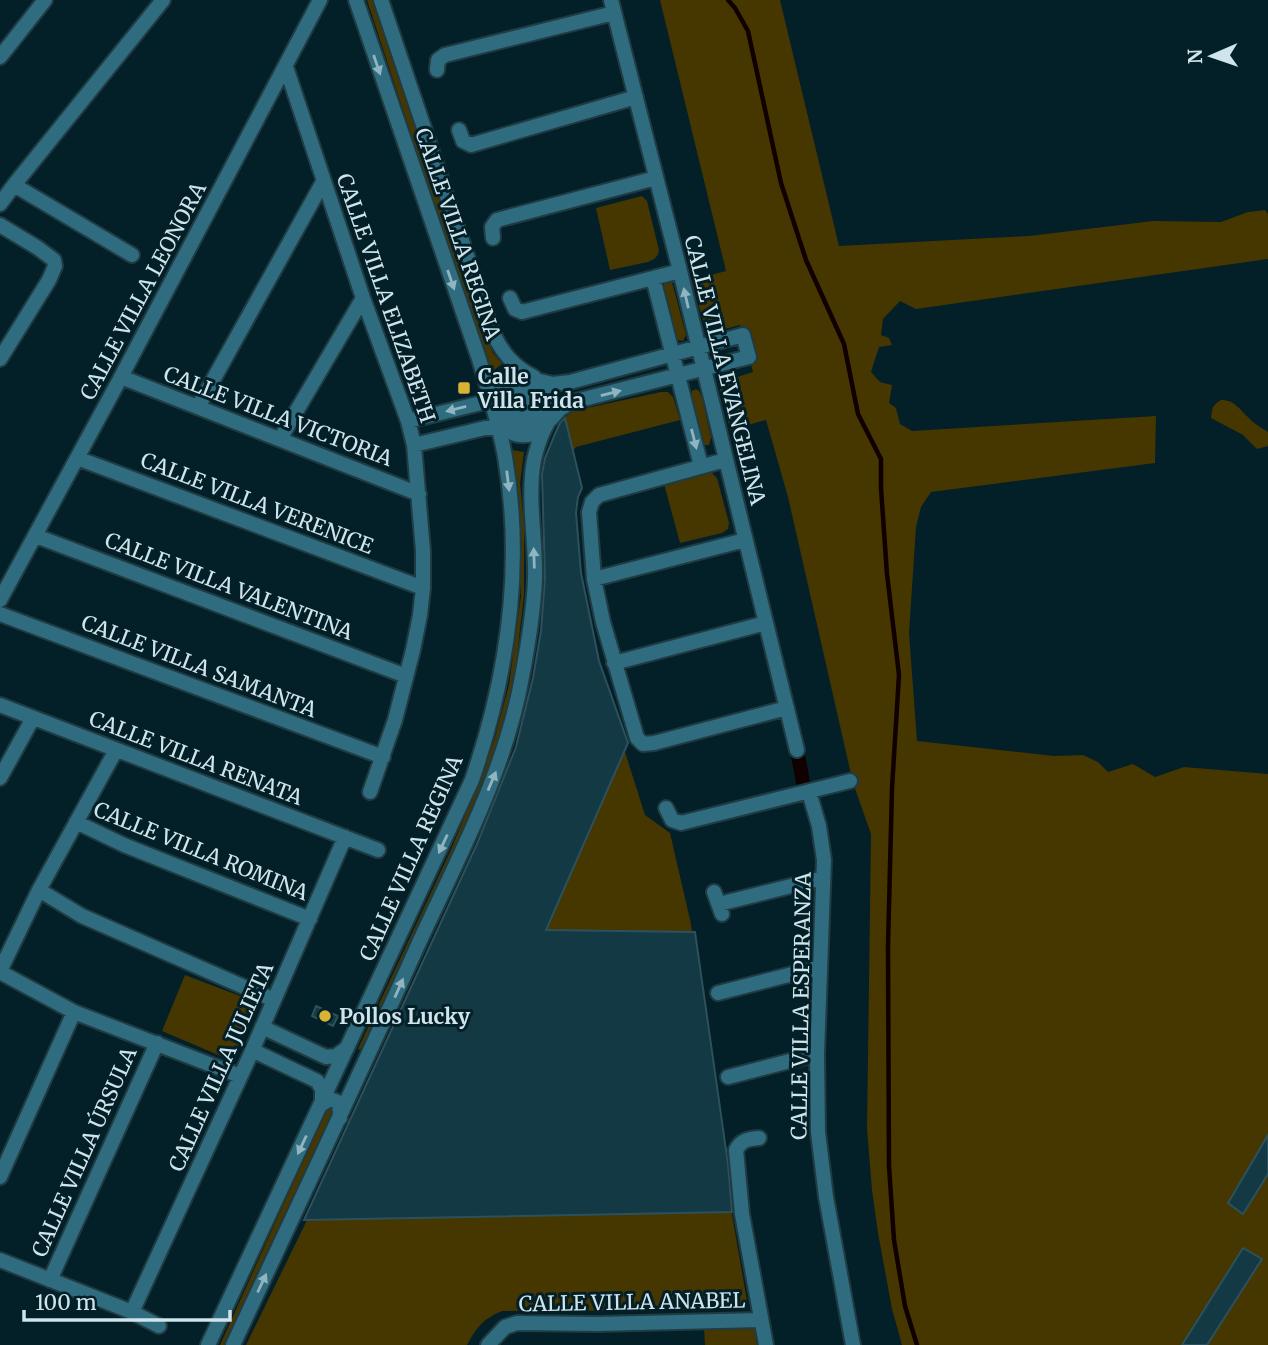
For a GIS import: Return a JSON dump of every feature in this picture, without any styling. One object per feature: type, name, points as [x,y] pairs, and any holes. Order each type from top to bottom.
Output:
[{"type":"street","points":[[0,57],[45,0]]},
{"type":"street","points":[[0,204],[163,0]]},
{"type":"street","name":"CALLE VILLA LEONORA","points":[[0,600],[320,0]]},
{"type":"street","name":"CALLE VILLA REGINA","points":[[233,1345],[340,1118],[496,771],[515,708],[529,633],[535,578],[532,474],[538,444],[522,407],[479,359],[355,0]]},
{"type":"street","name":"CALLE VILLA REGINA","points":[[340,1118],[344,1101],[332,1078],[472,780],[500,683],[508,639],[513,551],[509,485],[526,373],[511,362],[493,333],[381,0]]},
{"type":"street","points":[[437,70],[438,60],[445,55],[612,6]]},
{"type":"street","name":"CALLE VILLA EVANGELINA","points":[[612,6],[680,271],[686,363],[701,467]]},
{"type":"street","name":"CALLE VILLA ELIZABETH","points":[[286,67],[414,445],[423,551],[420,615],[406,677],[370,792]]},
{"type":"street","points":[[459,130],[463,141],[471,145],[636,97]]},
{"type":"street","points":[[493,238],[492,227],[497,220],[656,178]]},
{"type":"street","points":[[198,407],[323,181]]},
{"type":"street","points":[[13,185],[132,255]]},
{"type":"street","points":[[0,225],[54,260],[54,271],[0,359]]},
{"type":"street","points":[[510,298],[515,309],[522,312],[680,271]]},
{"type":"street","name":"CALLE VILLA EVANGELINA","points":[[653,278],[725,460],[797,750]]},
{"type":"street","points":[[280,439],[363,298]]},
{"type":"street","points":[[408,421],[481,403],[560,409],[572,402],[686,363]]},
{"type":"street","points":[[414,445],[485,428],[522,407],[553,384],[686,363]]},
{"type":"street","name":"CALLE VILLA VICTORIA","points":[[121,377],[419,494]]},
{"type":"street","name":"CALLE VILLA VERENICE","points":[[77,457],[423,588]]},
{"type":"street","points":[[725,460],[595,498],[589,512],[594,579],[603,622],[636,738],[643,744],[786,708]]},
{"type":"street","name":"CALLE VILLA VALENTINA","points":[[36,536],[406,677]]},
{"type":"street","points":[[594,579],[745,540]]},
{"type":"street","name":"CALLE VILLA SAMANTA","points":[[0,614],[383,757]]},
{"type":"street","points":[[614,663],[766,623]]},
{"type":"street","name":"CALLE VILLA RENATA","points":[[0,705],[378,850]]},
{"type":"street","points":[[0,778],[33,718]]},
{"type":"street","points":[[116,750],[40,890],[0,971],[74,1012],[240,1076]]},
{"type":"street","points":[[666,808],[672,820],[681,823],[850,780]]},
{"type":"street","name":"CALLE VILLA ESPERANZA","points":[[809,792],[819,826],[824,860],[817,1054],[818,1132],[825,1197],[853,1345]]},
{"type":"street","name":"CALLE VILLA ROMINA","points":[[76,822],[124,845],[310,919]]},
{"type":"street","name":"CALLE VILLA JULIETA","points":[[132,1312],[252,1050],[345,837]]},
{"type":"street","points":[[718,904],[824,878]]},
{"type":"street","points":[[40,890],[82,916],[274,1000]]},
{"type":"street","points":[[718,993],[820,967]]},
{"type":"street","points":[[0,1177],[74,1012]]},
{"type":"street","points":[[262,1027],[326,1056],[336,1056],[349,1045],[355,1054],[369,1054]]},
{"type":"street","name":"CALLE VILLA ÚRSULA","points":[[50,1280],[157,1043]]},
{"type":"street","points":[[252,1050],[332,1078],[355,1073],[369,1054]]},
{"type":"street","points":[[727,1077],[817,1054]]},
{"type":"street","points":[[326,1056],[332,1078]]},
{"type":"street","points":[[208,1345],[322,1104],[322,1090],[332,1078]]},
{"type":"street","points":[[322,1104],[330,1099],[338,1102],[340,1118]]},
{"type":"street","points":[[759,1138],[742,1142],[736,1150],[742,1214],[766,1345]]},
{"type":"street","points":[[0,1260],[132,1312],[159,1326]]},
{"type":"street","name":"CALLE VILLA ANABEL","points":[[488,1345],[505,1327],[517,1323],[760,1320]]},
{"type":"shaded area","points":[[367,0],[372,0],[409,107],[480,327],[493,353],[502,364],[490,373],[484,349]]},
{"type":"shaded area","points":[[660,0],[780,0],[839,246],[1029,236],[1153,221],[1221,222],[1248,212],[1265,210],[1268,214],[1268,259],[916,309],[900,301],[883,319],[881,335],[889,338],[892,345],[879,347],[871,372],[880,382],[892,385],[889,403],[896,408],[900,424],[912,431],[1156,416],[1155,463],[931,492],[921,507],[916,527],[909,633],[917,741],[1054,756],[1083,755],[1098,762],[1108,772],[1133,764],[1155,777],[1184,767],[1268,774],[1268,1345],[902,1345],[892,1309],[878,1233],[867,1129],[871,834],[853,783],[788,497],[766,420],[730,430],[720,384],[753,372],[740,325],[713,332],[706,330],[691,280],[726,271]]},
{"type":"shaded area","points":[[642,196],[647,201],[658,254],[648,262],[610,270],[596,208]]},
{"type":"shaded area","points":[[664,280],[671,280],[673,286],[686,335],[683,341],[676,337]]},
{"type":"shaded area","points":[[522,385],[537,391],[543,406],[537,421],[522,427],[507,421],[501,406],[507,391]]},
{"type":"shaded area","points":[[696,389],[702,397],[711,438],[709,445],[703,442],[692,399],[692,391]]},
{"type":"shaded area","points":[[668,392],[673,397],[680,420],[576,447],[572,452],[575,542],[593,651],[645,815],[670,833],[691,924],[730,1203],[747,1301],[744,1308],[502,1311],[481,1324],[467,1345],[246,1345],[310,1214],[514,764],[544,634],[546,473],[557,432],[565,417],[573,411]]},
{"type":"shaded area","points":[[1221,400],[1233,403],[1268,432],[1268,446],[1257,449],[1243,435],[1211,418],[1213,408]]},
{"type":"shaded area","points":[[512,450],[524,452],[520,483],[524,525],[524,595],[514,681],[495,750],[452,855],[360,1050],[358,1049],[477,788],[494,741],[509,685],[521,596],[521,527]]},
{"type":"shaded area","points":[[708,473],[717,478],[729,523],[728,529],[722,533],[680,543],[664,484]]},
{"type":"shaded area","points":[[185,975],[253,1001],[254,1010],[234,1055],[223,1057],[162,1031]]},
{"type":"shaded area","points":[[332,1104],[337,1110],[226,1345],[220,1345],[328,1106]]},
{"type":"shaded area","points":[[756,1328],[760,1345],[705,1345],[704,1329]]},
{"type":"building","points":[[565,418],[582,488],[576,513],[581,573],[599,661],[628,743],[546,930],[695,932],[728,1164],[732,1212],[304,1220],[477,844],[516,747],[541,631],[545,578],[542,474],[545,458],[560,423]]},
{"type":"building","name":"Pollos Lucky","points":[[316,1006],[338,1016],[333,1026],[312,1016]]},
{"type":"building","points":[[1268,1135],[1268,1174],[1243,1214],[1228,1203]]},
{"type":"building","points":[[1243,1248],[1262,1259],[1207,1345],[1182,1345]]},
{"type":"waterway","points":[[728,0],[748,31],[781,183],[806,260],[844,344],[858,414],[881,459],[887,574],[899,675],[892,788],[888,946],[889,1166],[894,1240],[905,1306],[917,1345]]},
{"type":"waterway","points":[[797,750],[805,793]]},
{"type":"place","name":"Calle Villa Frida","points":[[464,388]]},
{"type":"place","name":"Pollos Lucky","points":[[325,1016]]}]
